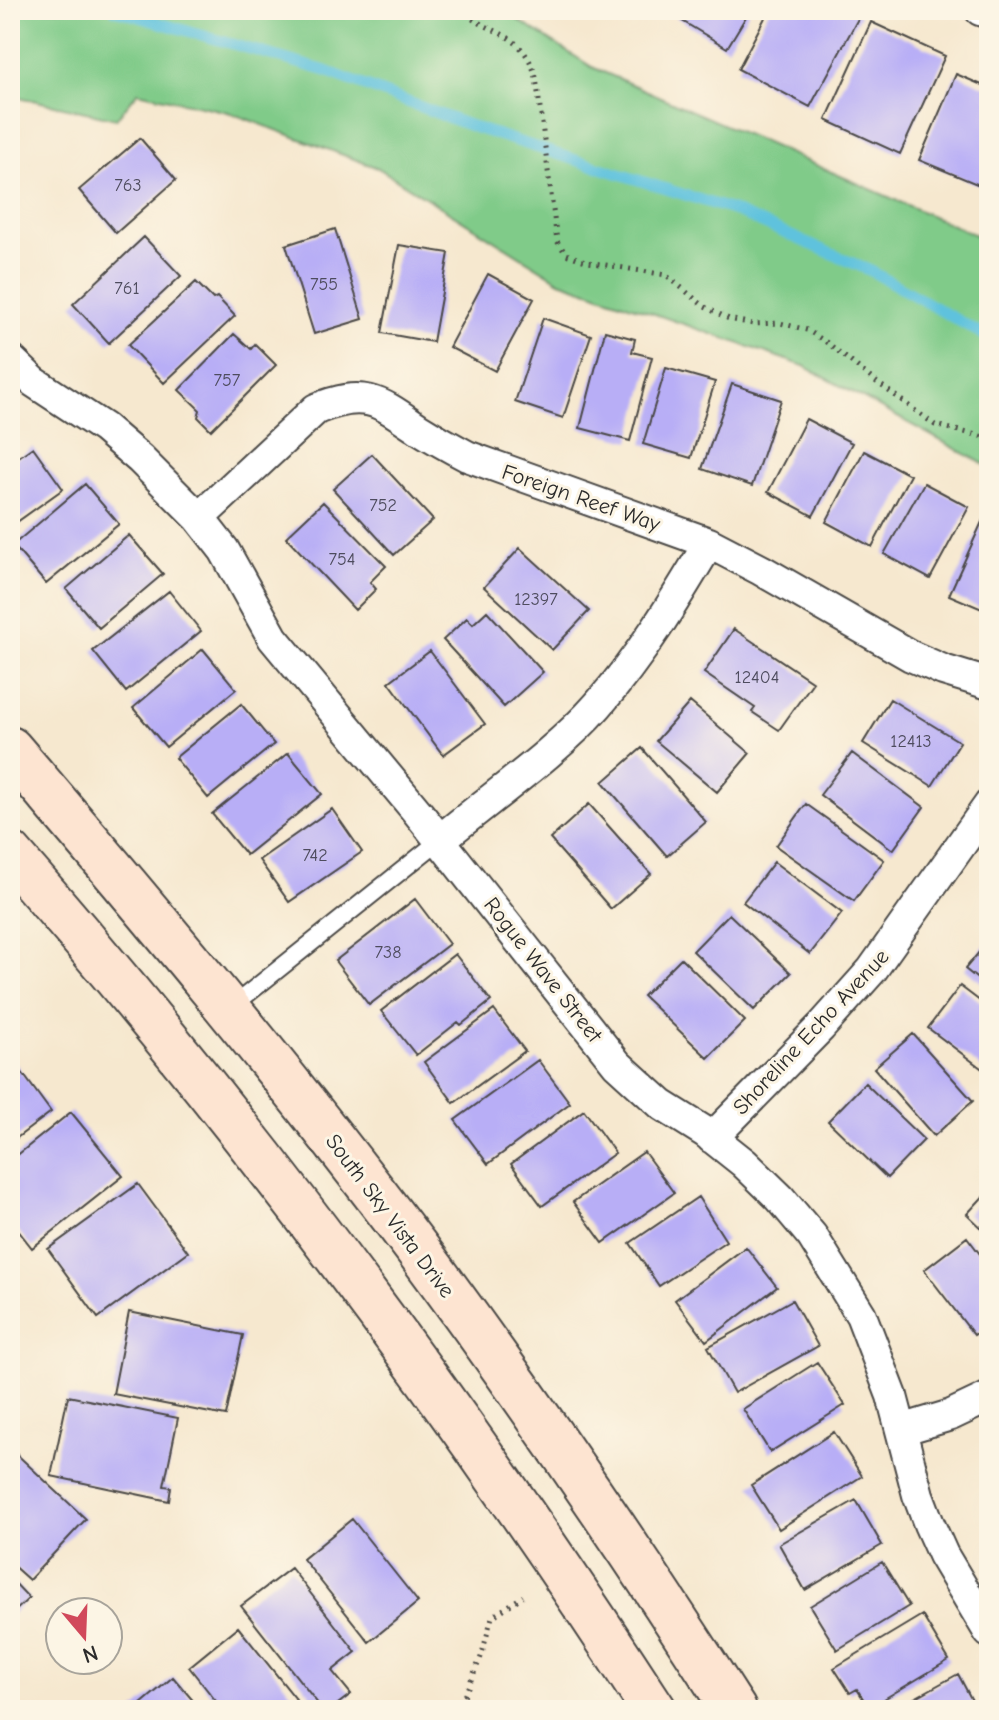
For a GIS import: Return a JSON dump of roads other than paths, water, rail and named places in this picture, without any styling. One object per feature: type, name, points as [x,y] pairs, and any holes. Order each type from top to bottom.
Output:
[{"type":"main road","name":"South Sky Vista Drive","points":[[10,749],[142,902],[415,1247],[639,1563],[734,1710]]},
{"type":"main road","points":[[10,854],[197,1077],[339,1258],[459,1420],[654,1710]]},
{"type":"street","points":[[980,10],[989,13]]},
{"type":"street","name":"Rogue Wave Street","points":[[10,359],[34,382],[104,428],[199,518],[224,550],[273,638],[440,840],[617,1064],[662,1105],[744,1163],[780,1198],[812,1236],[861,1315],[878,1355],[929,1524],[954,1574],[989,1632]]},
{"type":"street","name":"Foreign Reef Way","points":[[199,518],[316,409],[335,402],[372,400],[388,406],[440,442],[500,470],[709,543],[911,656],[989,684]]},
{"type":"street","points":[[440,840],[597,707],[648,644],[709,543]]},
{"type":"street","name":"Shoreline Echo Avenue","points":[[712,1138],[872,970],[989,805]]},
{"type":"street","points":[[901,1430],[951,1415],[989,1397]]},
{"type":"lane","points":[[229,1009],[440,840]]},
{"type":"waterway","points":[[115,10],[326,71],[476,128],[732,210],[871,271],[989,338]]}]
